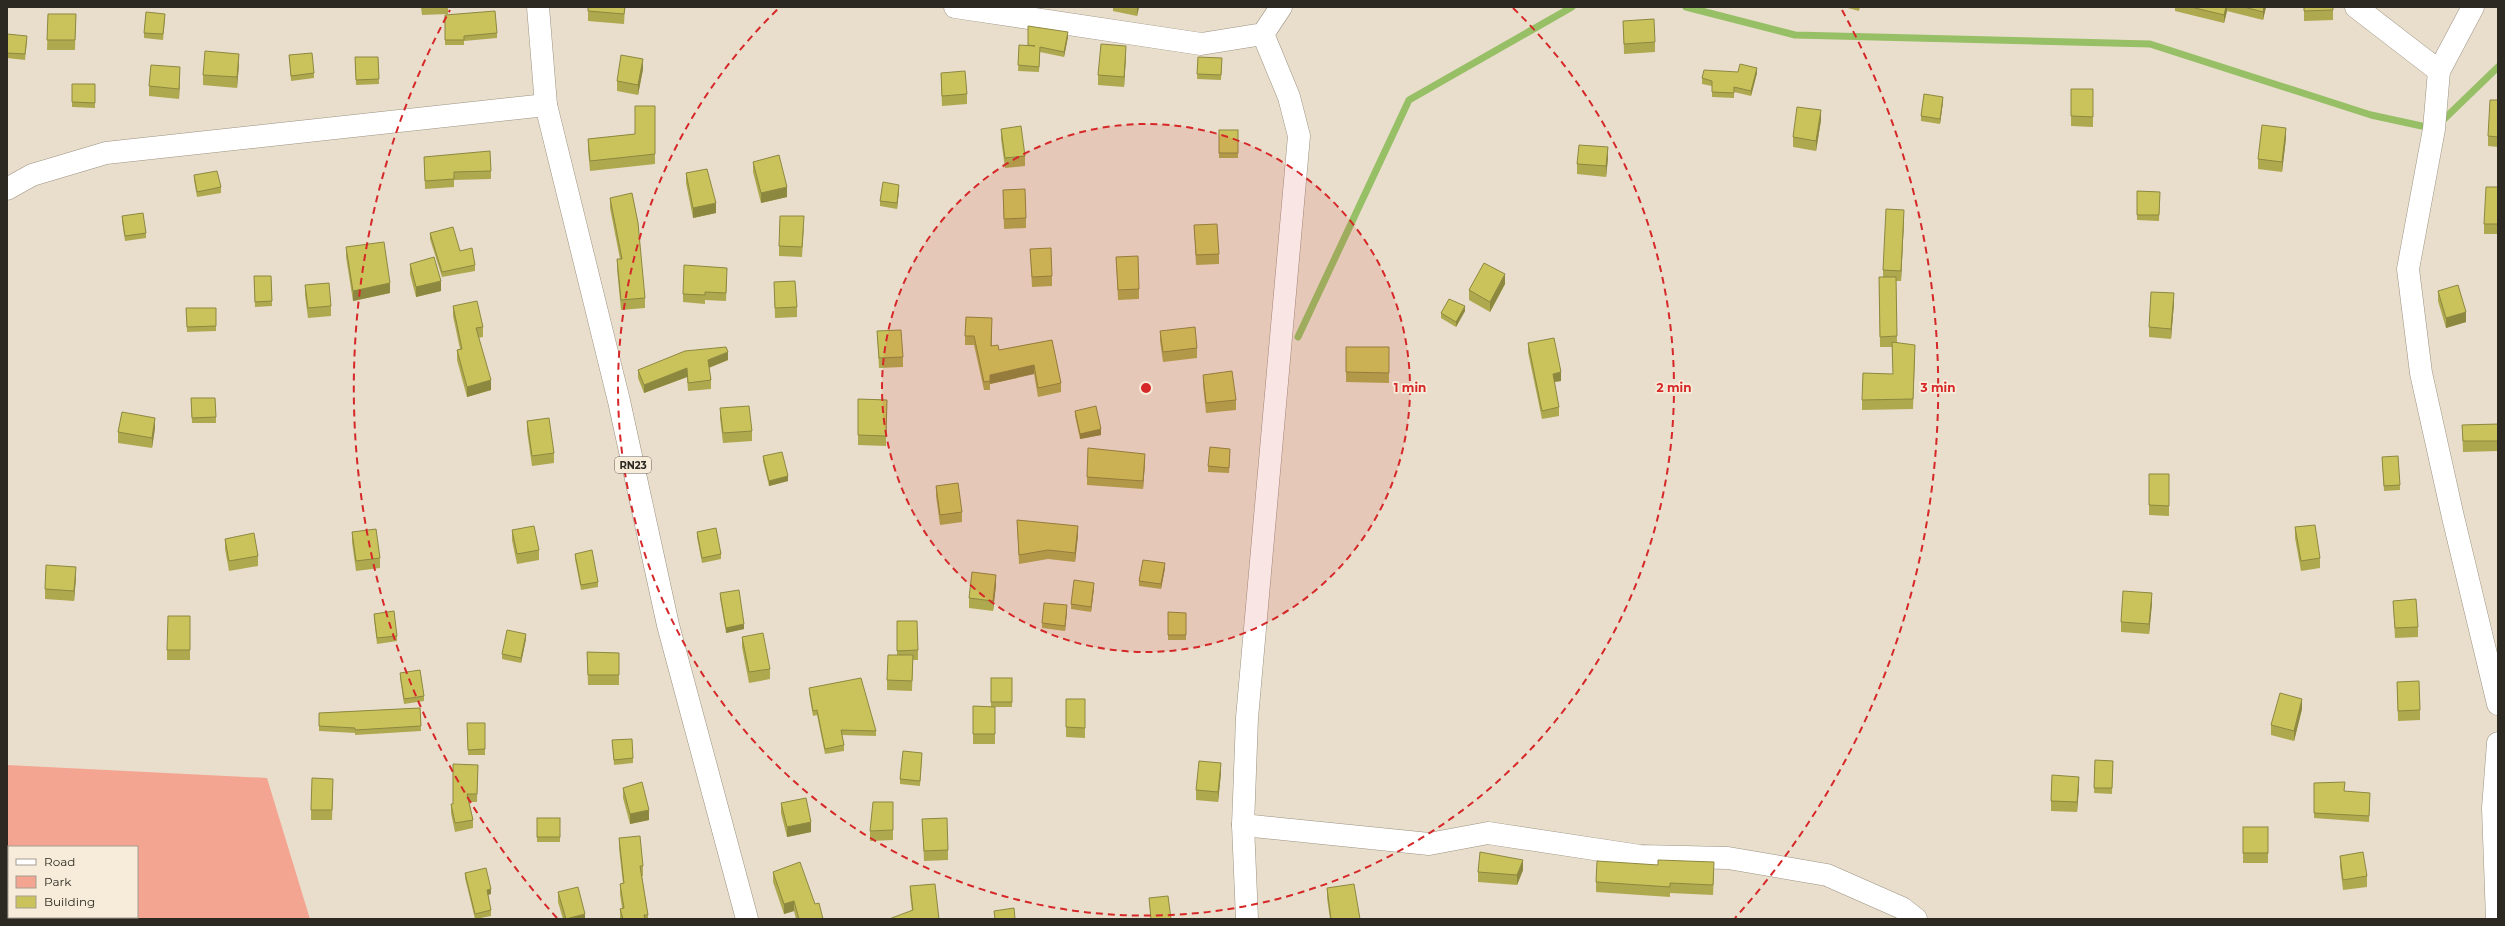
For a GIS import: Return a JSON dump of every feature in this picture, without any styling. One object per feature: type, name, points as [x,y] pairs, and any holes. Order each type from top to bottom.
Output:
[{"type":"street","name":"RN23","points":[[538,7],[546,105],[619,401],[668,625],[747,919]]},
{"type":"street","points":[[955,7],[1201,44],[1264,34],[1281,7]]},
{"type":"street","points":[[2356,7],[2439,71]]},
{"type":"street","points":[[2473,7],[2439,71],[2434,129],[2408,269],[2421,372],[2452,517],[2498,704]]},
{"type":"street","points":[[1247,919],[1242,825],[1247,718],[1299,136],[1289,97],[1264,34]]},
{"type":"street","points":[[7,189],[32,175],[106,153],[546,105]]},
{"type":"street","points":[[2497,919],[2493,808],[2498,743]]},
{"type":"street","points":[[1242,825],[1429,844],[1488,833],[1640,856],[1728,858],[1827,875],[1902,908],[1916,919]]},
{"type":"green space","points":[[7,765],[267,778],[310,919],[7,919]]},
{"type":"building","points":[[588,7],[625,7],[624,14],[588,11]]},
{"type":"building","points":[[2191,7],[2226,7],[2224,15]]},
{"type":"building","points":[[2244,7],[2264,7],[2263,12]]},
{"type":"building","points":[[2304,7],[2333,7],[2333,10],[2304,11]]},
{"type":"building","points":[[495,11],[497,33],[464,36],[464,40],[445,40],[445,15]]},
{"type":"building","points":[[146,12],[165,14],[163,34],[144,33]]},
{"type":"building","points":[[48,14],[76,14],[75,40],[47,40]]},
{"type":"building","points":[[1654,19],[1655,42],[1624,44],[1623,21]]},
{"type":"building","points":[[1028,26],[1068,32],[1064,52],[1040,47],[1039,67],[1018,65],[1019,45],[1035,46],[1028,45]]},
{"type":"building","points":[[7,34],[27,36],[25,54],[7,53]]},
{"type":"building","points":[[1101,44],[1126,46],[1124,77],[1098,75]]},
{"type":"building","points":[[205,51],[239,54],[237,77],[203,75]]},
{"type":"building","points":[[312,53],[314,73],[291,76],[289,55]]},
{"type":"building","points":[[621,55],[643,59],[638,85],[617,81]]},
{"type":"building","points":[[355,57],[378,57],[379,79],[356,80]]},
{"type":"building","points":[[1198,57],[1222,58],[1221,75],[1197,74]]},
{"type":"building","points":[[1740,64],[1757,68],[1751,91],[1734,87],[1734,93],[1712,92],[1712,81],[1702,78],[1704,70],[1738,72]]},
{"type":"building","points":[[151,65],[180,67],[179,89],[149,86]]},
{"type":"building","points":[[965,71],[967,94],[942,96],[941,73]]},
{"type":"building","points":[[72,84],[95,84],[95,103],[72,102]]},
{"type":"building","points":[[2071,89],[2093,89],[2093,117],[2071,116]]},
{"type":"building","points":[[1924,94],[1943,97],[1940,119],[1921,116]]},
{"type":"building","points":[[2490,100],[2498,100],[2498,137],[2488,136]]},
{"type":"building","points":[[635,106],[655,106],[655,154],[590,161],[588,139],[635,134]]},
{"type":"building","points":[[1797,107],[1821,110],[1816,141],[1793,137]]},
{"type":"building","points":[[2262,125],[2286,128],[2282,162],[2258,159]]},
{"type":"building","points":[[1021,126],[1025,156],[1005,158],[1001,129]]},
{"type":"building","points":[[1219,130],[1238,130],[1238,153],[1219,153]]},
{"type":"building","points":[[1579,145],[1608,147],[1606,166],[1577,164]]},
{"type":"building","points":[[490,151],[491,171],[454,172],[454,179],[425,181],[424,157]]},
{"type":"building","points":[[779,155],[787,187],[761,193],[753,162]]},
{"type":"building","points":[[707,169],[716,203],[693,208],[686,173]]},
{"type":"building","points":[[217,171],[221,187],[197,192],[194,175]]},
{"type":"building","points":[[883,182],[899,185],[897,203],[880,201]]},
{"type":"building","points":[[2486,187],[2498,187],[2498,224],[2484,224]]},
{"type":"building","points":[[1025,189],[1026,218],[1004,219],[1003,190]]},
{"type":"building","points":[[2137,191],[2160,192],[2159,215],[2137,215]]},
{"type":"building","points":[[632,193],[638,223],[645,298],[621,300],[617,259],[622,259],[610,198]]},
{"type":"building","points":[[1886,209],[1904,210],[1901,271],[1883,270]]},
{"type":"building","points":[[143,213],[146,233],[125,236],[122,216]]},
{"type":"building","points":[[780,216],[804,216],[802,247],[779,246]]},
{"type":"building","points":[[1217,224],[1219,254],[1196,255],[1194,225]]},
{"type":"building","points":[[453,227],[460,251],[472,248],[475,265],[442,272],[430,233]]},
{"type":"building","points":[[384,242],[390,283],[353,291],[346,247]]},
{"type":"building","points":[[1051,248],[1052,276],[1032,277],[1030,249]]},
{"type":"building","points":[[1138,256],[1139,289],[1118,290],[1116,257]]},
{"type":"building","points":[[434,257],[441,281],[416,287],[410,264]]},
{"type":"building","points":[[1484,263],[1505,274],[1490,302],[1469,290]]},
{"type":"building","points":[[684,265],[727,268],[726,293],[705,292],[705,295],[683,294]]},
{"type":"building","points":[[254,276],[271,276],[272,301],[255,302]]},
{"type":"building","points":[[1879,277],[1896,277],[1897,336],[1880,337]]},
{"type":"building","points":[[795,281],[797,307],[775,308],[774,282]]},
{"type":"building","points":[[329,283],[331,306],[308,308],[305,285]]},
{"type":"building","points":[[2458,285],[2466,312],[2446,318],[2438,291]]},
{"type":"building","points":[[2151,292],[2174,293],[2171,329],[2149,327]]},
{"type":"building","points":[[1449,299],[1465,306],[1456,322],[1441,313]]},
{"type":"building","points":[[477,301],[483,327],[476,328],[491,380],[467,387],[457,350],[462,349],[453,306]]},
{"type":"building","points":[[186,308],[216,308],[216,326],[187,327]]},
{"type":"building","points":[[966,317],[992,318],[991,346],[998,345],[999,350],[1052,340],[1061,383],[1038,388],[1034,365],[990,375],[990,381],[984,382],[974,336],[965,336]]},
{"type":"building","points":[[1195,327],[1197,348],[1163,352],[1160,331]]},
{"type":"building","points":[[901,330],[903,357],[879,358],[877,331]]},
{"type":"building","points":[[1554,338],[1561,372],[1553,374],[1559,407],[1542,411],[1528,343]]},
{"type":"building","points":[[1892,342],[1915,345],[1913,399],[1862,400],[1863,373],[1893,374]]},
{"type":"building","points":[[726,347],[728,352],[708,360],[711,380],[688,383],[687,368],[644,385],[638,370],[685,351]]},
{"type":"building","points":[[1346,347],[1389,347],[1389,373],[1346,372]]},
{"type":"building","points":[[1232,371],[1236,400],[1206,403],[1203,375]]},
{"type":"building","points":[[191,398],[215,398],[216,417],[192,418]]},
{"type":"building","points":[[858,399],[887,400],[886,436],[858,435]]},
{"type":"building","points":[[749,406],[752,431],[723,433],[720,408]]},
{"type":"building","points":[[1096,406],[1101,429],[1080,434],[1075,411]]},
{"type":"building","points":[[122,412],[155,418],[152,438],[118,432]]},
{"type":"building","points":[[549,418],[554,453],[532,456],[527,421]]},
{"type":"building","points":[[2498,424],[2498,441],[2463,441],[2462,425]]},
{"type":"building","points":[[1210,447],[1230,449],[1229,468],[1208,466]]},
{"type":"building","points":[[1088,448],[1145,454],[1143,481],[1087,477]]},
{"type":"building","points":[[782,452],[788,476],[769,481],[763,456]]},
{"type":"building","points":[[2398,456],[2400,485],[2384,486],[2382,457]]},
{"type":"building","points":[[2149,474],[2169,474],[2169,506],[2149,505]]},
{"type":"building","points":[[958,483],[962,512],[940,515],[936,486]]},
{"type":"building","points":[[1017,520],[1078,526],[1075,553],[1048,550],[1019,555]]},
{"type":"building","points":[[2315,525],[2320,558],[2301,561],[2295,527]]},
{"type":"building","points":[[534,526],[539,550],[517,554],[512,530]]},
{"type":"building","points":[[716,528],[721,554],[702,558],[697,532]]},
{"type":"building","points":[[376,529],[380,558],[356,561],[352,532]]},
{"type":"building","points":[[254,533],[258,556],[229,561],[225,539]]},
{"type":"building","points":[[592,550],[598,582],[581,585],[575,554]]},
{"type":"building","points":[[1143,560],[1165,563],[1161,584],[1139,581]]},
{"type":"building","points":[[46,565],[76,567],[74,591],[45,589]]},
{"type":"building","points":[[972,572],[996,575],[993,601],[969,598]]},
{"type":"building","points":[[1074,580],[1094,583],[1091,607],[1071,604]]},
{"type":"building","points":[[739,590],[744,624],[726,628],[720,593]]},
{"type":"building","points":[[2123,591],[2152,593],[2149,624],[2121,622]]},
{"type":"building","points":[[2416,599],[2418,627],[2395,628],[2393,601]]},
{"type":"building","points":[[1044,603],[1067,605],[1065,626],[1042,623]]},
{"type":"building","points":[[394,611],[397,636],[377,638],[374,614]]},
{"type":"building","points":[[1168,612],[1186,613],[1186,635],[1168,635]]},
{"type":"building","points":[[168,616],[190,616],[190,650],[167,650]]},
{"type":"building","points":[[897,621],[917,621],[918,650],[897,651]]},
{"type":"building","points":[[507,630],[526,634],[521,658],[502,654]]},
{"type":"building","points":[[763,633],[770,669],[749,672],[742,637]]},
{"type":"building","points":[[587,652],[619,653],[619,675],[588,675]]},
{"type":"building","points":[[888,655],[913,655],[912,681],[887,680]]},
{"type":"building","points":[[420,670],[424,696],[404,699],[400,673]]},
{"type":"building","points":[[861,678],[876,731],[841,730],[844,745],[825,749],[817,710],[813,711],[809,688]]},
{"type":"building","points":[[991,678],[1012,678],[1012,702],[991,702]]},
{"type":"building","points":[[2419,681],[2420,710],[2398,711],[2397,682]]},
{"type":"building","points":[[2280,693],[2302,699],[2294,731],[2271,725]]},
{"type":"building","points":[[1066,699],[1085,699],[1085,728],[1066,727]]},
{"type":"building","points":[[973,706],[995,707],[995,734],[973,734]]},
{"type":"building","points":[[420,708],[421,726],[355,730],[355,728],[319,726],[319,713]]},
{"type":"building","points":[[467,723],[485,723],[485,749],[468,750]]},
{"type":"building","points":[[632,739],[633,758],[614,760],[612,740]]},
{"type":"building","points":[[903,751],[922,753],[920,781],[900,779]]},
{"type":"building","points":[[2095,760],[2113,761],[2112,788],[2094,788]]},
{"type":"building","points":[[1199,761],[1221,763],[1218,792],[1196,790]]},
{"type":"building","points":[[453,764],[478,765],[477,794],[467,794],[473,820],[455,823],[451,804],[453,804]]},
{"type":"building","points":[[2052,775],[2079,777],[2077,802],[2051,801]]},
{"type":"building","points":[[312,778],[333,779],[332,810],[311,810]]},
{"type":"building","points":[[642,782],[649,810],[630,814],[623,788]]},
{"type":"building","points":[[2345,782],[2344,791],[2370,793],[2369,816],[2314,813],[2314,783]]},
{"type":"building","points":[[806,798],[811,822],[787,827],[781,803]]},
{"type":"building","points":[[873,802],[893,802],[893,830],[870,831]]},
{"type":"building","points":[[537,818],[560,818],[560,837],[537,837]]},
{"type":"building","points":[[947,818],[948,850],[924,851],[922,819]]},
{"type":"building","points":[[2243,827],[2268,827],[2268,853],[2243,853]]},
{"type":"building","points":[[640,836],[643,866],[640,866],[648,915],[644,915],[645,919],[623,919],[620,909],[624,908],[620,884],[624,883],[619,838]]},
{"type":"building","points":[[1480,852],[1523,860],[1517,875],[1478,872]]},
{"type":"building","points":[[2363,852],[2367,876],[2343,880],[2340,856]]},
{"type":"building","points":[[1658,860],[1714,862],[1713,885],[1670,883],[1670,887],[1596,882],[1597,861],[1658,865]]},
{"type":"building","points":[[800,862],[815,904],[819,903],[823,919],[799,919],[794,901],[784,904],[773,872]]},
{"type":"building","points":[[486,868],[491,889],[487,890],[491,910],[475,914],[465,873]]},
{"type":"building","points":[[935,884],[939,919],[889,919],[913,910],[910,886]]},
{"type":"building","points":[[1354,884],[1360,919],[1331,919],[1327,888]]},
{"type":"building","points":[[578,887],[585,914],[566,919],[558,892]]},
{"type":"building","points":[[1168,896],[1171,919],[1151,919],[1149,898]]},
{"type":"building","points":[[1014,908],[1015,919],[995,919],[994,911]]},
{"type":"waterway","points":[[1298,337],[1409,100],[1572,7]]},
{"type":"waterway","points":[[1686,7],[1795,35],[2150,44],[2371,115],[2431,128]]},
{"type":"waterway","points":[[2439,124],[2498,67]]}]
